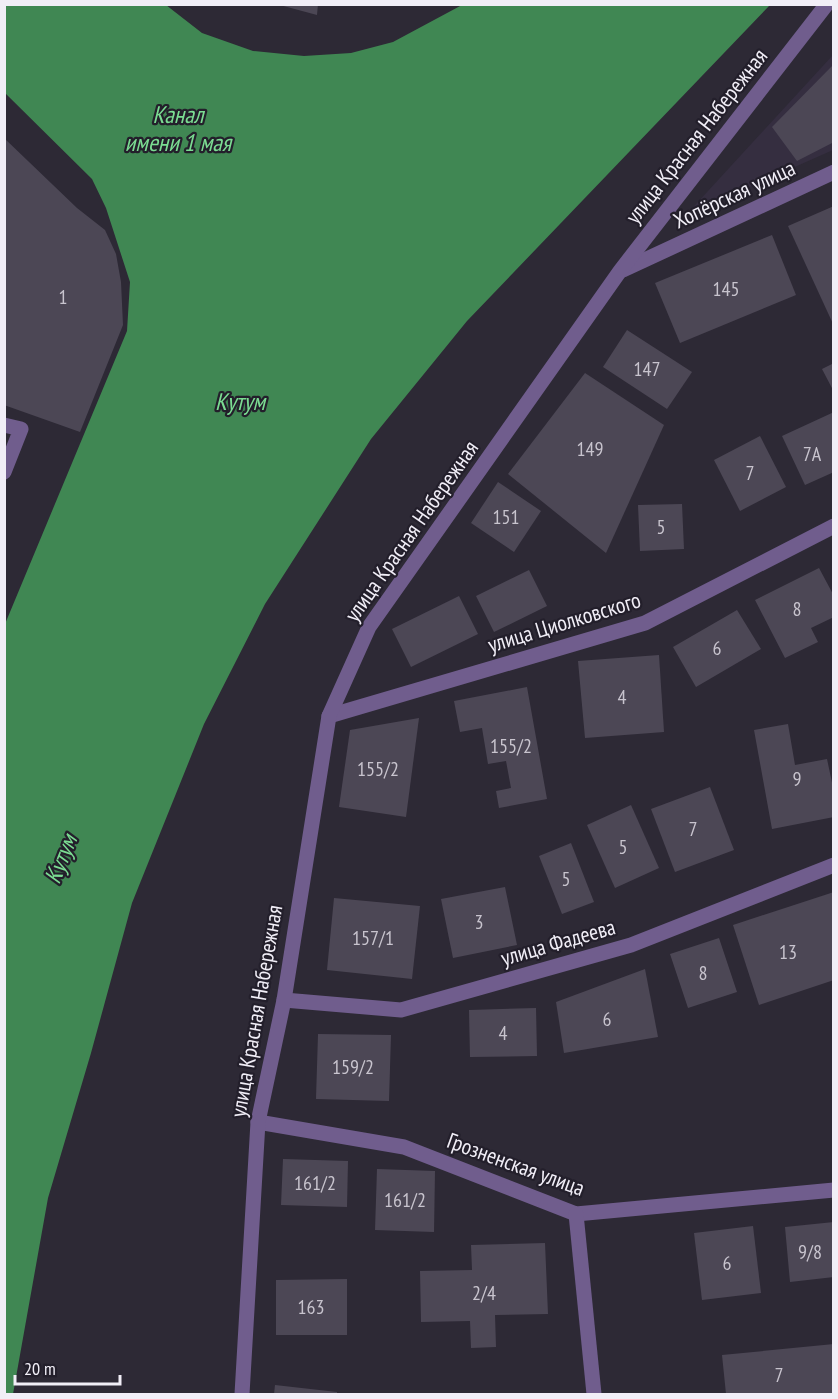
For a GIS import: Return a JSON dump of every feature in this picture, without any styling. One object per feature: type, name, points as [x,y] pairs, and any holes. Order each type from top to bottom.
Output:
[{"type":"street","name":"улица Красная Набережная","points":[[242,1395],[258,1122],[284,1000],[329,716],[369,627],[620,271],[827,4]]},
{"type":"street","name":"Хопёрская улица","points":[[620,271],[834,172]]},
{"type":"street","points":[[4,425],[21,429],[4,472]]},
{"type":"street","name":"улица Циолковского","points":[[329,716],[645,623],[834,526]]},
{"type":"street","name":"улица Фадеева","points":[[284,1000],[401,1010],[631,945],[834,865]]},
{"type":"street","name":"Грозненская улица","points":[[258,1122],[405,1147],[576,1214],[834,1190]]},
{"type":"street","points":[[576,1214],[594,1395]]},
{"type":"shaded area","points":[[833,55],[833,150],[686,215]]},
{"type":"water","name":"Кутум","points":[[5,4],[166,5],[202,33],[253,51],[304,56],[351,53],[393,42],[462,5],[770,5],[467,321],[371,439],[265,604],[204,724],[132,903],[48,1198],[13,1394],[4,1394],[5,624],[127,331],[130,282],[106,208],[92,179],[5,93]]},
{"type":"building","points":[[276,4],[318,4],[317,15]]},
{"type":"building","points":[[834,64],[834,142],[797,161],[772,127]]},
{"type":"building","points":[[4,138],[77,208],[105,230],[116,254],[121,282],[123,325],[80,432],[4,405]]},
{"type":"building","points":[[834,206],[834,326],[788,226]]},
{"type":"building","points":[[772,235],[796,295],[680,343],[655,283]]},
{"type":"building","points":[[627,330],[692,372],[667,409],[603,367]]},
{"type":"building","points":[[834,363],[834,392],[822,369]]},
{"type":"building","points":[[585,373],[664,425],[606,553],[508,474]]},
{"type":"building","points":[[834,412],[834,472],[805,485],[782,436]]},
{"type":"building","points":[[760,436],[786,487],[740,511],[714,460]]},
{"type":"building","points":[[498,482],[541,511],[514,552],[471,523]]},
{"type":"building","points":[[682,504],[684,549],[640,551],[638,505]]},
{"type":"building","points":[[819,568],[834,596],[834,617],[811,628],[818,642],[785,658],[755,600]]},
{"type":"building","points":[[529,570],[547,606],[494,632],[476,596]]},
{"type":"building","points":[[459,596],[478,634],[411,667],[392,629]]},
{"type":"building","points":[[737,610],[761,649],[696,687],[673,647]]},
{"type":"building","points":[[659,655],[664,732],[585,738],[578,661]]},
{"type":"building","points":[[527,687],[547,799],[499,808],[496,791],[511,788],[506,761],[488,764],[482,728],[460,732],[454,701]]},
{"type":"building","points":[[419,718],[406,817],[339,807],[350,730]]},
{"type":"building","points":[[788,724],[795,765],[827,759],[834,792],[834,817],[772,829],[754,730]]},
{"type":"building","points":[[710,787],[734,850],[675,872],[651,809]]},
{"type":"building","points":[[631,805],[659,868],[615,888],[587,825]]},
{"type":"building","points":[[571,843],[594,902],[562,914],[539,856]]},
{"type":"building","points":[[505,887],[517,945],[453,958],[441,899]]},
{"type":"building","points":[[834,892],[834,980],[759,1005],[733,925]]},
{"type":"building","points":[[334,898],[420,906],[412,979],[327,970]]},
{"type":"building","points":[[719,938],[737,992],[688,1008],[670,954]]},
{"type":"building","points":[[645,969],[658,1037],[564,1053],[556,1002]]},
{"type":"building","points":[[536,1008],[537,1056],[470,1057],[469,1010]]},
{"type":"building","points":[[318,1034],[391,1035],[389,1101],[316,1099]]},
{"type":"building","points":[[283,1159],[348,1161],[347,1207],[281,1205]]},
{"type":"building","points":[[377,1169],[435,1171],[434,1232],[375,1230]]},
{"type":"building","points":[[834,1222],[834,1277],[790,1282],[785,1227]]},
{"type":"building","points":[[753,1226],[761,1293],[702,1300],[694,1233]]},
{"type":"building","points":[[545,1243],[548,1314],[495,1315],[496,1347],[471,1348],[470,1321],[421,1322],[420,1271],[472,1270],[471,1245]]},
{"type":"building","points":[[347,1279],[347,1335],[276,1335],[276,1280]]},
{"type":"building","points":[[834,1344],[834,1394],[726,1394],[722,1355]]},
{"type":"building","points":[[275,1385],[337,1392],[337,1394],[274,1394]]},
{"type":"water label","name":"Канал имени 1 мая","points":[[178,129]]}]
